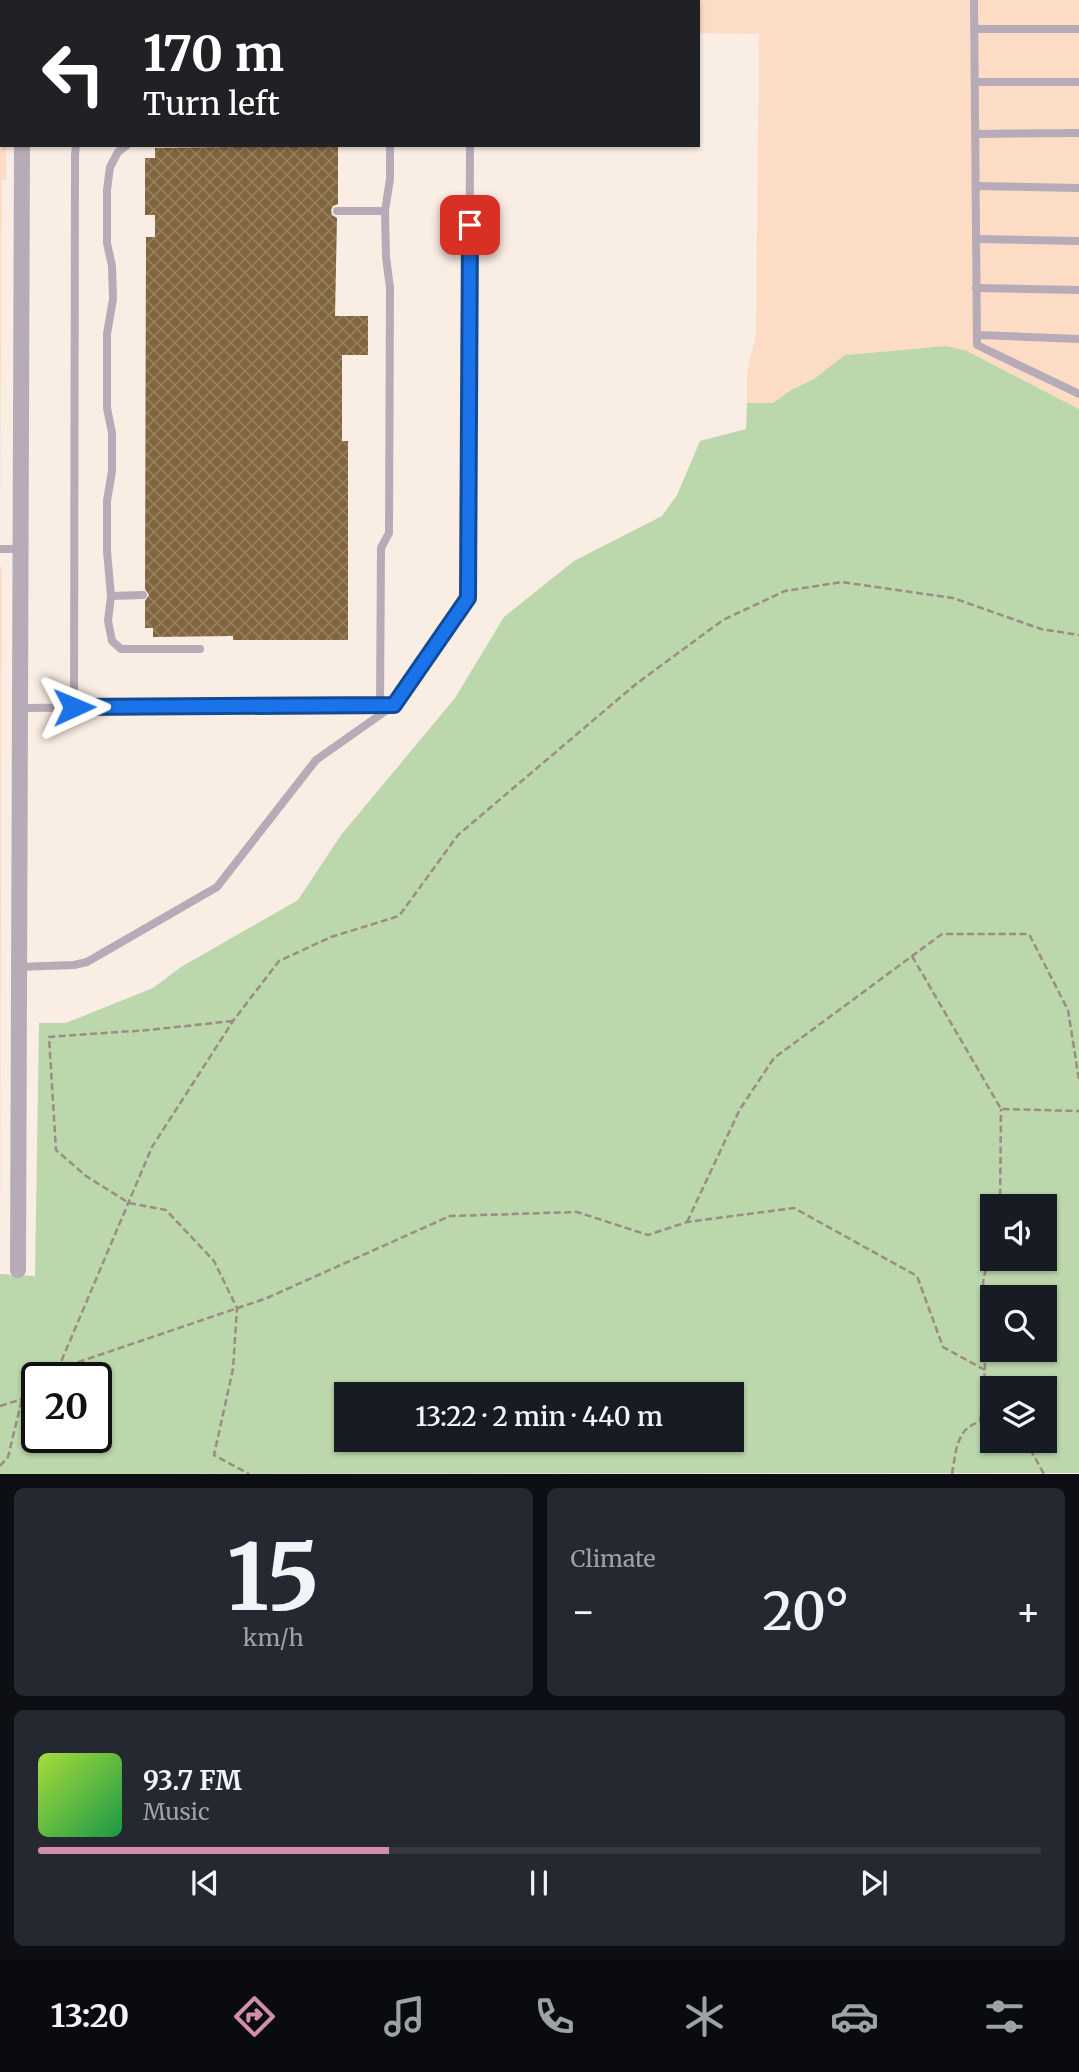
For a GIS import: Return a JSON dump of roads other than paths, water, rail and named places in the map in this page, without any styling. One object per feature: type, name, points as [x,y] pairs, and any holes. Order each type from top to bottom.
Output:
[{"type":"street","points":[[18,1270],[22,147]]},
{"type":"lane","points":[[974,0],[977,345],[1079,394]]},
{"type":"lane","points":[[975,29],[1079,29]]},
{"type":"lane","points":[[975,82],[1079,82]]},
{"type":"lane","points":[[975,134],[1079,133]]},
{"type":"lane","points":[[74,707],[76,147]]},
{"type":"lane","points":[[124,147],[118,152],[110,167],[107,190],[107,243],[113,288],[107,334],[107,408],[112,433],[112,471],[107,501],[107,551],[111,596],[108,621],[112,641],[121,649],[200,649]]},
{"type":"lane","points":[[380,705],[382,548],[389,533],[390,302],[385,211],[390,179],[390,147]]},
{"type":"lane","points":[[18,967],[87,962],[217,887],[316,760],[394,705],[468,598],[470,147]]},
{"type":"lane","points":[[976,186],[1079,188]]},
{"type":"lane","points":[[337,211],[385,211]]},
{"type":"lane","points":[[976,239],[1079,241]]},
{"type":"lane","points":[[976,288],[1079,290]]},
{"type":"lane","points":[[977,335],[1079,339]]},
{"type":"lane","points":[[0,549],[21,549]]},
{"type":"lane","points":[[111,596],[143,595]]},
{"type":"lane","points":[[20,708],[394,705]]}]
